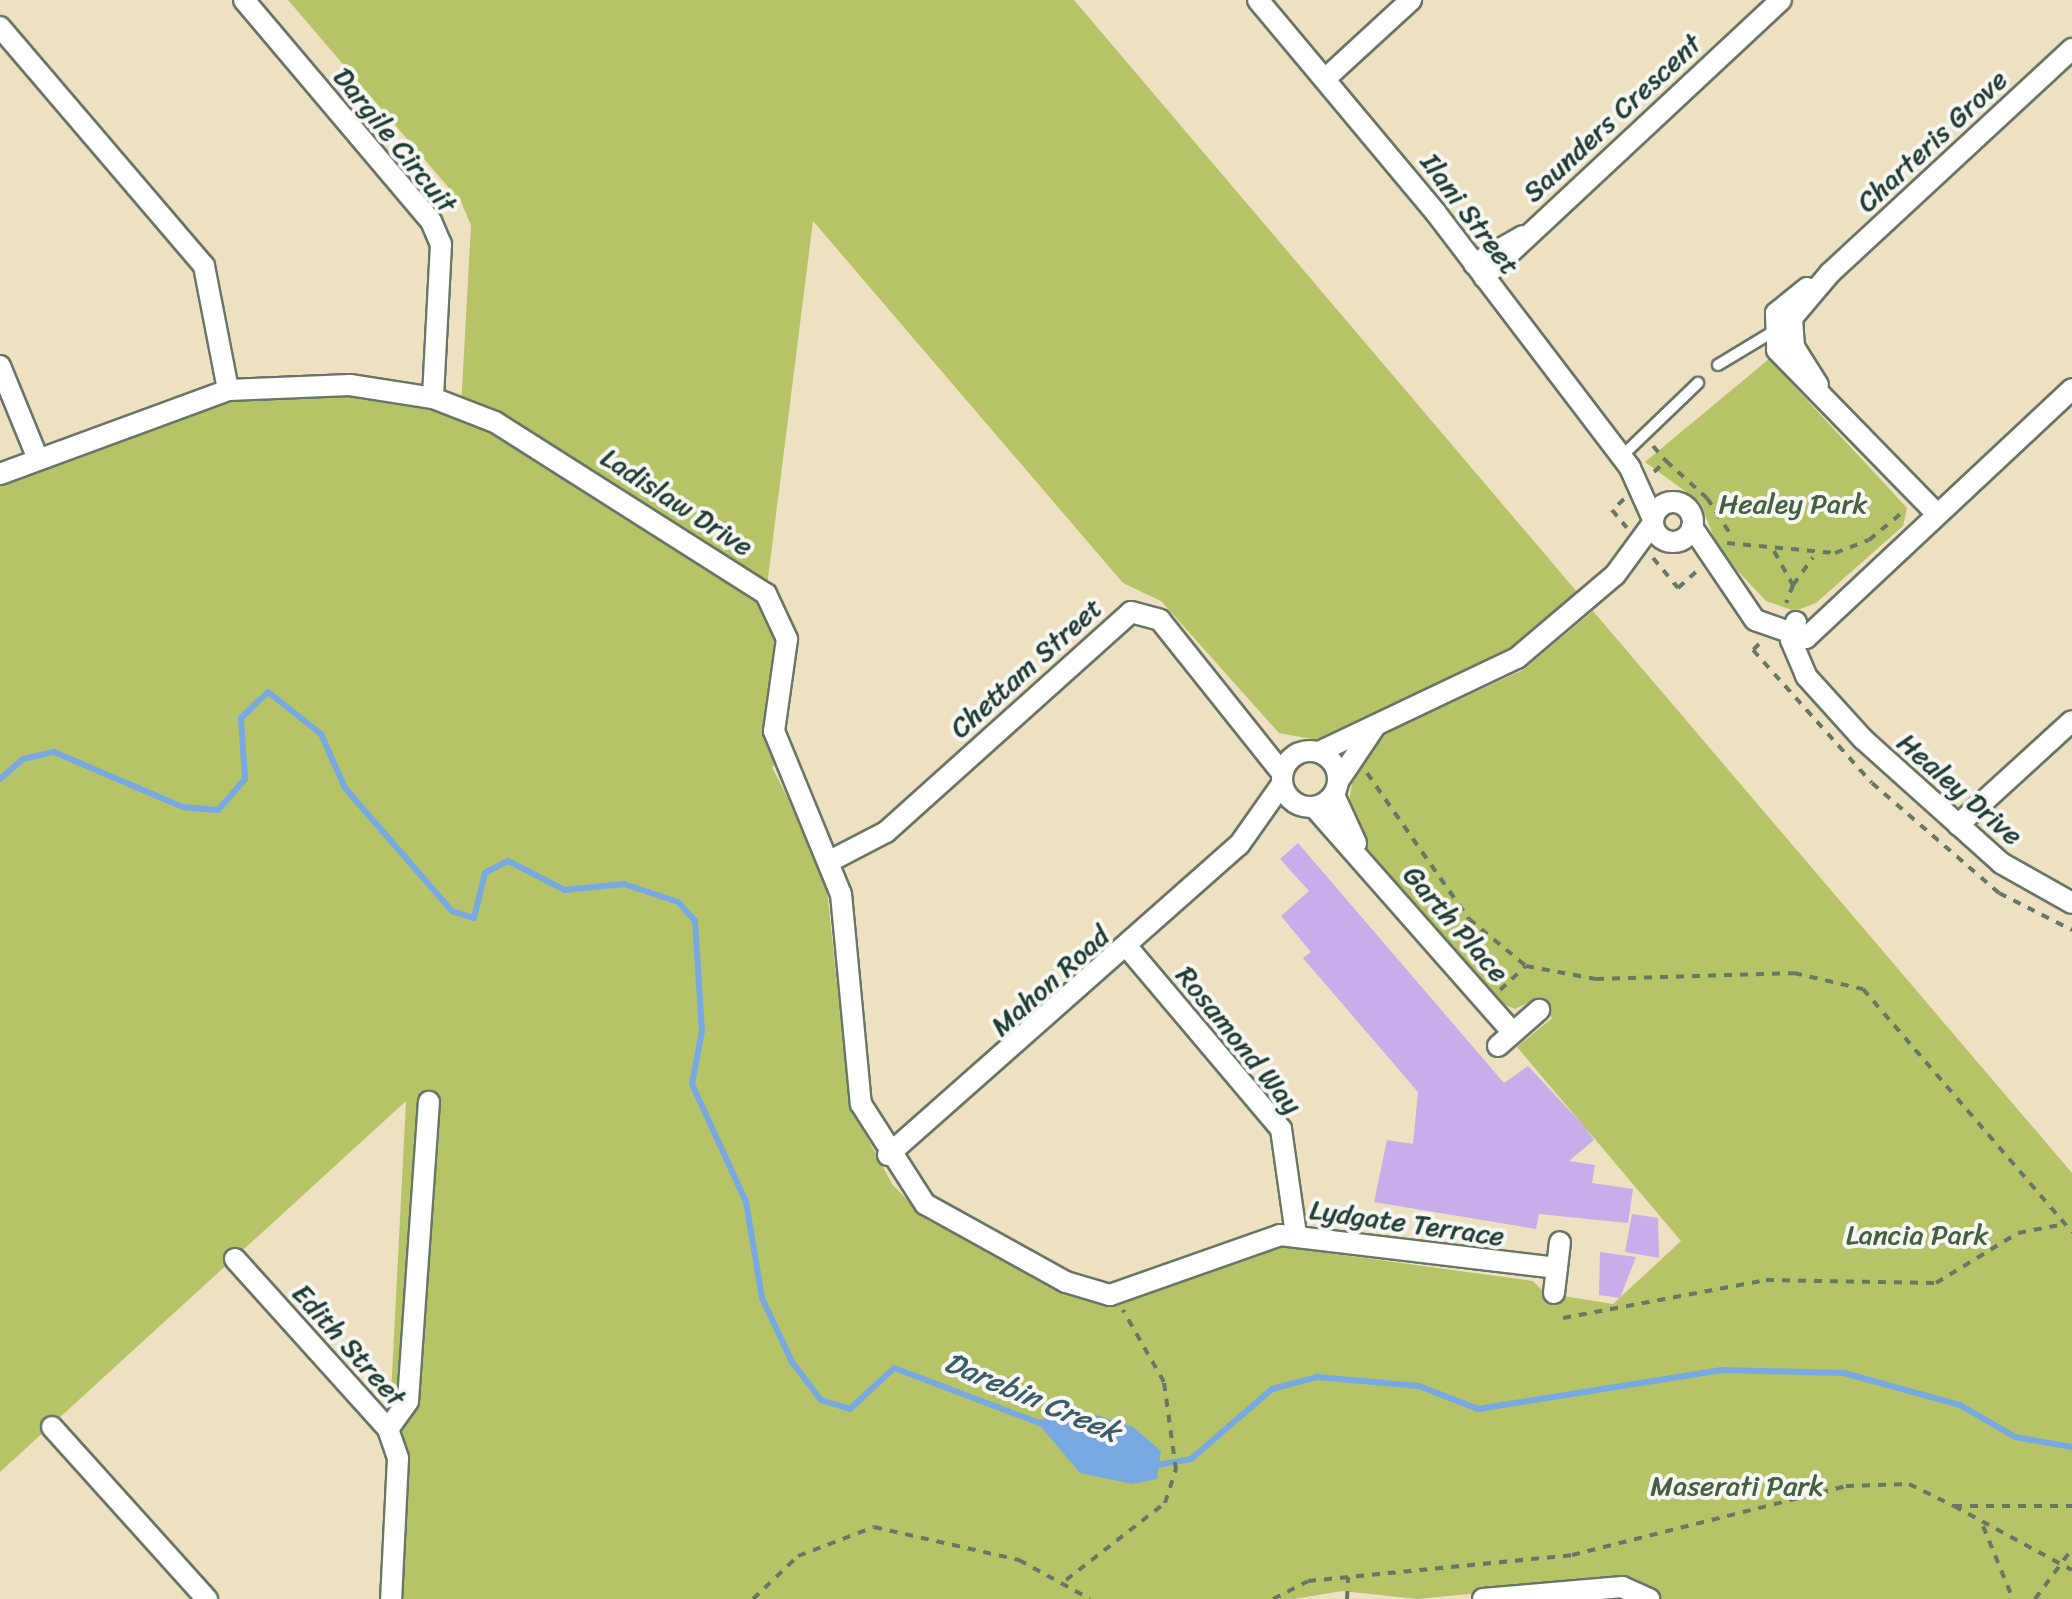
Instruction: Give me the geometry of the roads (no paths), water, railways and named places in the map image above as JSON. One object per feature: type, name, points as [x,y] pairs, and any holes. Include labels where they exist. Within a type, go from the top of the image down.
[{"type":"street","name":"Dargile Circuit","points":[[244,0],[431,221],[441,244],[433,398]]},
{"type":"street","name":"Ilani Street","points":[[1258,0],[1479,271],[1634,473],[1653,521],[1674,542]]},
{"type":"street","points":[[1325,79],[1412,0]]},
{"type":"street","name":"Saunders Crescent","points":[[1479,271],[1525,236],[1782,0]]},
{"type":"street","points":[[0,28],[204,266],[228,390]]},
{"type":"street","name":"Charteris Grove","points":[[1937,514],[1818,385],[1776,350],[1771,333],[1782,306],[1830,273],[2072,50]]},
{"type":"street","name":"Charteris Grove","points":[[1818,385],[1790,327],[1830,273]]},
{"type":"street","points":[[0,366],[38,459]]},
{"type":"street","name":"Ladislaw Drive","points":[[0,474],[228,390],[350,386],[433,398],[495,422],[766,594],[787,639],[774,731],[832,860],[858,1088],[888,1154]]},
{"type":"street","points":[[1311,752],[1517,658],[1644,548],[1674,542],[1692,526],[1708,561],[1737,594],[1792,630],[1857,587],[2072,389]]},
{"type":"street","name":"Ilani Street","points":[[1634,473],[1675,503],[1692,526]]},
{"type":"street","points":[[1644,548],[1653,521],[1675,503]]},
{"type":"street","points":[[1674,542],[1708,561]]},
{"type":"street","name":"Chettam Street","points":[[832,860],[876,839],[1131,612],[1160,620],[1244,717],[1282,778],[1308,807]]},
{"type":"street","name":"Healey Drive","points":[[1792,630],[1826,697],[1958,825],[2018,876],[2072,903]]},
{"type":"street","name":"Chettam Street","points":[[1244,717],[1311,752]]},
{"type":"street","points":[[1958,825],[2072,721]]},
{"type":"street","points":[[1337,787],[1375,726]]},
{"type":"street","name":"Mahon Road","points":[[888,1154],[1128,948],[1243,841],[1282,778],[1311,752]]},
{"type":"street","name":"Garth Place","points":[[1311,752],[1337,787],[1361,856]]},
{"type":"street","name":"Mahon Road","points":[[1243,841],[1337,787]]},
{"type":"street","name":"Garth Place","points":[[1308,807],[1361,856],[1487,1003],[1504,1037],[1539,1010]]},
{"type":"street","name":"Rosamond Way","points":[[1128,948],[1281,1129],[1296,1234]]},
{"type":"street","points":[[388,1429],[408,1401],[429,1102]]},
{"type":"street","name":"Lydgate Terrace","points":[[888,1154],[936,1212],[1066,1282],[1122,1295],[1262,1238],[1296,1234],[1557,1268]]},
{"type":"street","points":[[1554,1293],[1560,1242]]},
{"type":"street","name":"Edith Street","points":[[235,1260],[388,1429],[398,1458],[391,1599]]},
{"type":"street","points":[[52,1428],[207,1599]]},
{"type":"street","points":[[1483,1599],[1622,1588],[1649,1599]]},
{"type":"lane","points":[[1718,365],[1771,333]]},
{"type":"lane","points":[[1634,473],[1698,383]]},
{"type":"water","points":[[1081,1410],[1133,1427],[1161,1451],[1157,1479],[1132,1484],[1080,1473],[1036,1421]]},
{"type":"waterway","name":"Darebin Creek","points":[[0,779],[23,759],[54,752],[183,807],[218,810],[245,779],[241,718],[268,692],[321,734],[345,788],[452,911],[474,918],[485,873],[508,861],[565,890],[624,884],[678,902],[695,921],[702,1031],[692,1084],[746,1202],[762,1298],[792,1362],[821,1400],[850,1409],[894,1368],[1042,1424]]},
{"type":"waterway","name":"Darebin Creek","points":[[1157,1465],[1191,1459],[1272,1389],[1317,1377],[1419,1386],[1478,1409],[1722,1370],[1844,1373],[1960,1405],[2015,1437],[2072,1447]]},
{"type":"park label","name":"Healey Park","points":[[1793,504]]},
{"type":"park label","name":"Lancia Park","points":[[1917,1235]]},
{"type":"park label","name":"Maserati Park","points":[[1737,1486]]}]
